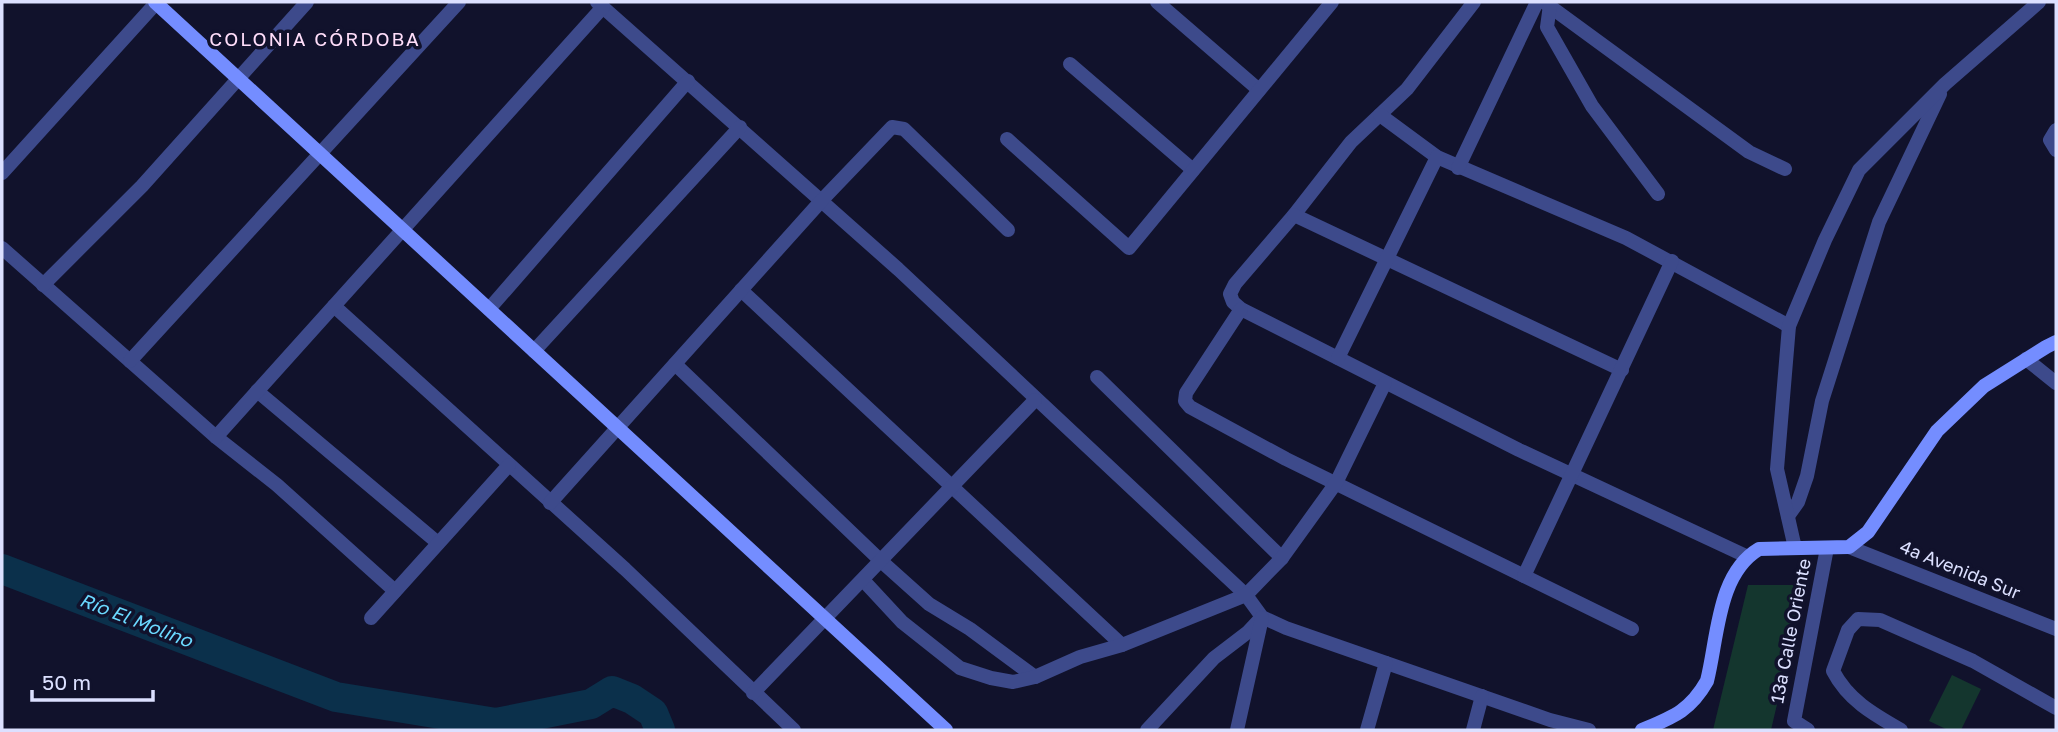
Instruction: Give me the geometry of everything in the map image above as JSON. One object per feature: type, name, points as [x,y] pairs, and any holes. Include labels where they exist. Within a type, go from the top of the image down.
[{"type":"street","points":[[2,173],[156,2],[946,730]]},
{"type":"street","points":[[43,285],[142,186],[307,2]]},
{"type":"street","points":[[130,361],[459,2]]},
{"type":"street","points":[[1157,2],[1259,90]]},
{"type":"street","points":[[1007,139],[1129,247],[1330,2]]},
{"type":"street","points":[[1474,2],[1407,89],[1351,142],[1235,284],[1230,294],[1233,302],[1241,309],[1385,383],[1571,475],[1746,556]]},
{"type":"street","points":[[1795,548],[1777,469],[1789,326],[1825,240],[1859,170],[1945,84],[2039,2]]},
{"type":"street","points":[[1458,167],[1544,3]]},
{"type":"street","points":[[1544,3],[1749,152],[1785,169]]},
{"type":"street","points":[[1544,3],[1547,27],[1592,106],[1658,194]]},
{"type":"street","points":[[216,437],[403,230],[600,4],[822,200],[1246,596],[1262,617],[1286,628],[1482,696],[1589,730]]},
{"type":"street","points":[[1070,64],[1193,170]]},
{"type":"street","points":[[489,309],[688,81]]},
{"type":"street","points":[[1788,516],[1798,502],[1807,476],[1822,401],[1879,222],[1945,84]]},
{"type":"street","points":[[1380,115],[1437,157],[1626,238],[1789,326]]},
{"type":"street","points":[[534,351],[740,127]]},
{"type":"street","points":[[550,503],[822,200],[892,127],[904,129],[1008,230]]},
{"type":"street","points":[[2056,130],[2050,140],[2056,150]]},
{"type":"street","points":[[1338,358],[1437,157]]},
{"type":"street","points":[[1294,215],[1622,370]]},
{"type":"street","points":[[2,248],[396,591]]},
{"type":"street","points":[[1524,576],[1672,261]]},
{"type":"street","points":[[741,290],[1122,645]]},
{"type":"street","points":[[334,306],[625,569],[794,730]]},
{"type":"street","points":[[1241,309],[1186,393],[1185,401],[1190,407],[1336,483],[1632,629]]},
{"type":"street","points":[[1641,730],[1681,712],[1700,694],[1707,681],[1726,594],[1746,556],[1759,549],[1849,547],[1868,532],[1937,431],[1984,386],[2056,342]]},
{"type":"street","points":[[2025,359],[2056,383]]},
{"type":"street","points":[[675,364],[929,604],[970,629],[1035,677]]},
{"type":"street","points":[[1097,377],[1282,558]]},
{"type":"street","points":[[863,580],[902,622],[960,668],[1013,682],[1035,677],[1080,657],[1122,645],[1246,596],[1282,558],[1336,483],[1385,383]]},
{"type":"street","points":[[257,391],[438,543]]},
{"type":"street","points":[[753,693],[1035,400]]},
{"type":"street","points":[[371,618],[509,465]]},
{"type":"street","name":"4a Avenida Sur","points":[[1849,547],[2056,629]]},
{"type":"street","name":"13a Calle Oriente","points":[[1808,730],[1794,721],[1827,548]]},
{"type":"street","points":[[1147,730],[1214,658],[1248,632],[1262,617]]},
{"type":"street","points":[[1237,730],[1262,617]]},
{"type":"street","points":[[1901,730],[1859,703],[1842,688],[1833,671],[1849,630],[1858,619],[1880,620],[1961,656],[2056,708]]},
{"type":"street","points":[[1367,730],[1387,663]]},
{"type":"street","points":[[1473,730],[1482,696]]},
{"type":"green space","points":[[1748,585],[1805,585],[1771,730],[1713,730]]},
{"type":"green space","points":[[1952,675],[1981,689],[1961,730],[1948,730],[1929,721]]},
{"type":"waterway","name":"Río El Molino","points":[[2,569],[336,697],[496,723],[591,704],[612,691],[632,699],[653,713],[660,730]]},
{"type":"district","name":"COLONIA CÓRDOBA","points":[[315,39]]}]
